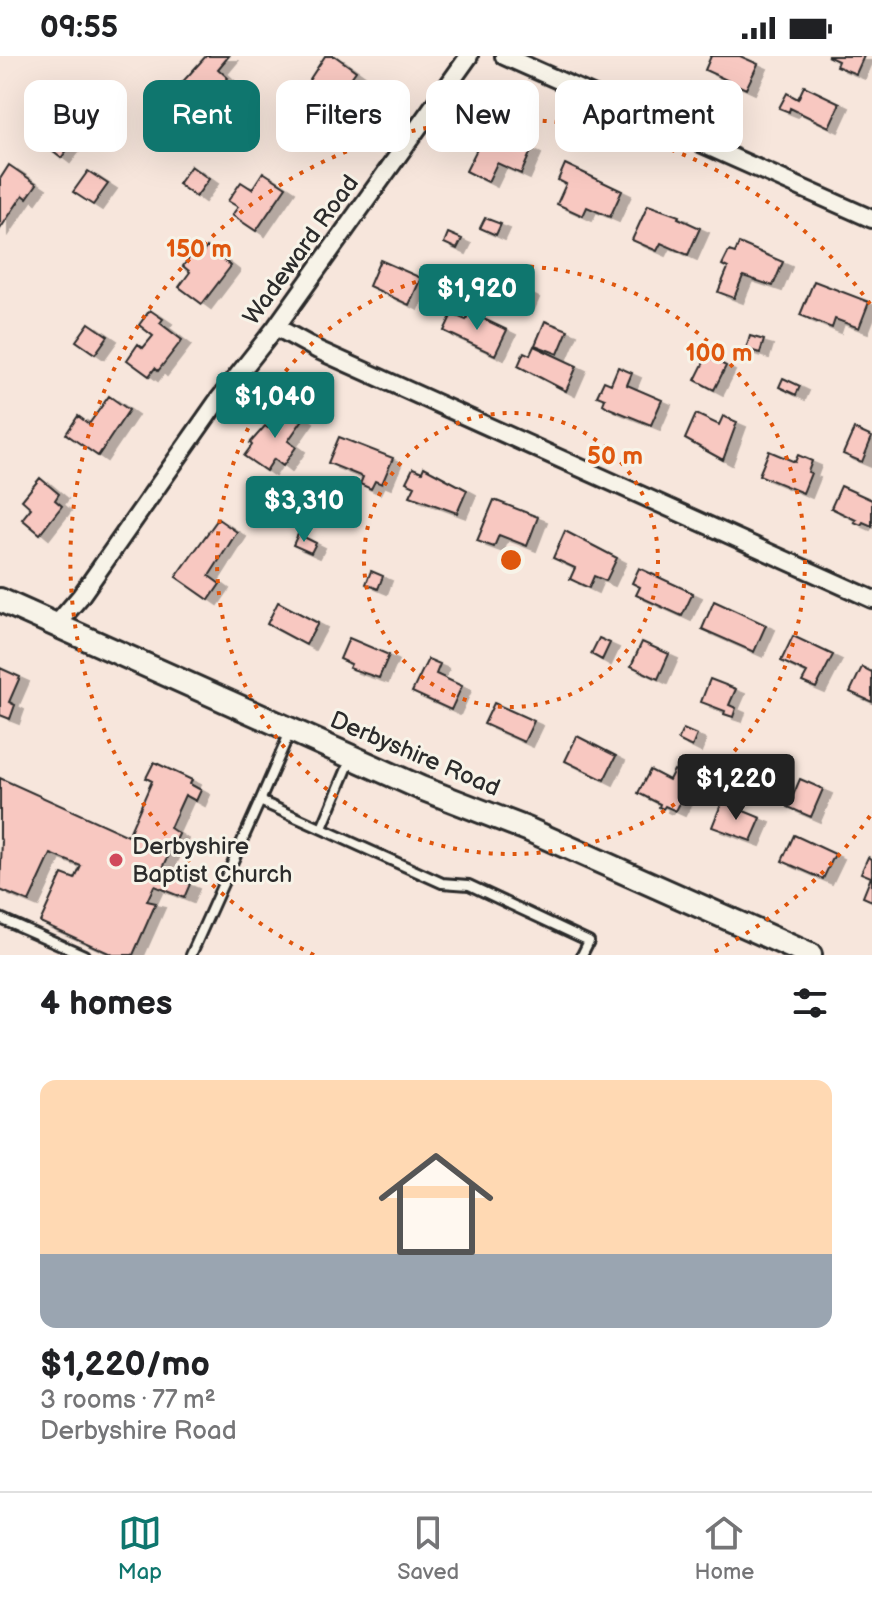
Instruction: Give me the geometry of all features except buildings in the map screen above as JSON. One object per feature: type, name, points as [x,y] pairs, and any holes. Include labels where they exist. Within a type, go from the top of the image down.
[{"type":"street","name":"Wadeward Road","points":[[56,625],[80,597],[216,403],[276,327],[469,56]]},
{"type":"street","points":[[504,56],[872,219]]},
{"type":"street","points":[[276,327],[318,350],[872,599]]},
{"type":"street","name":"Derbyshire Road","points":[[0,600],[421,788],[527,829],[810,955]]},
{"type":"lane","points":[[191,955],[291,729]]},
{"type":"lane","points":[[322,828],[352,757]]},
{"type":"lane","points":[[260,801],[442,883],[469,885],[589,941],[582,955]]},
{"type":"lane","points":[[0,918],[84,955]]},
{"type":"place","name":"Derbyshire Baptist Church","points":[[116,860]]}]
